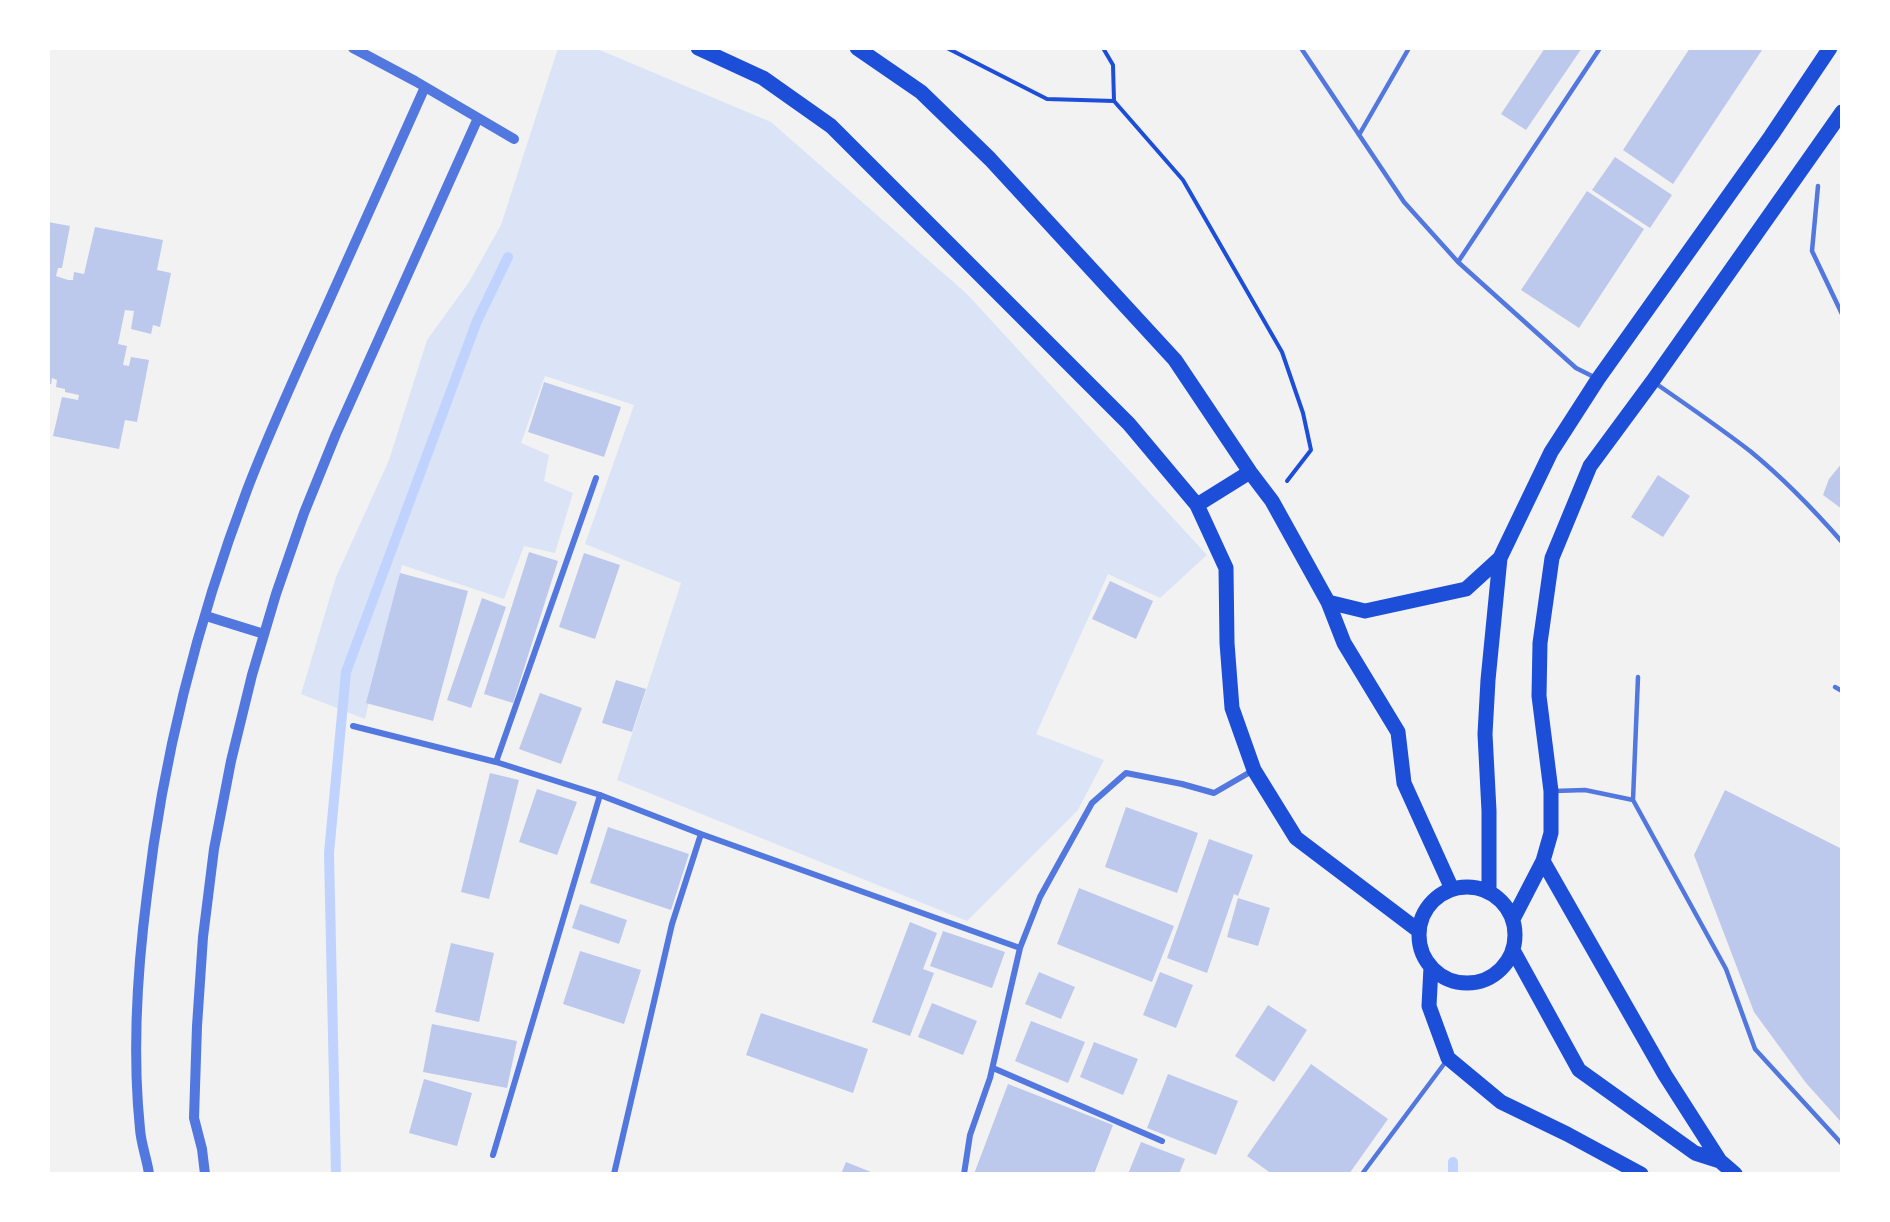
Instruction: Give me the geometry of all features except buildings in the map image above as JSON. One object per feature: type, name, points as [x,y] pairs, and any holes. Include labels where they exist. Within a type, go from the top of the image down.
[{"type":"main road","points":[[699,48],[763,78],[831,126],[1129,424],[1197,505],[1226,568],[1227,643],[1232,708],[1254,770],[1296,838],[1419,931]]},
{"type":"main road","points":[[857,48],[921,92],[990,159],[1176,360],[1250,472],[1272,501],[1328,602],[1344,643],[1398,732],[1404,783],[1452,889]]},
{"type":"main road","points":[[1489,891],[1489,811],[1485,734],[1500,558],[1551,452],[1598,379],[1771,136],[1830,48]]},
{"type":"main road","points":[[1513,919],[1543,861],[1551,833],[1551,791],[1539,696],[1540,644],[1552,558],[1590,466],[1652,382],[1842,111]]},
{"type":"main road","points":[[1197,505],[1250,472]]},
{"type":"main road","points":[[1328,602],[1365,611],[1466,589],[1500,558]]},
{"type":"main road","points":[[1543,861],[1665,1075],[1720,1161],[1735,1174]]},
{"type":"main road","points":[[1470,886],[1489,891],[1503,903],[1513,919],[1515,934],[1513,950],[1505,965],[1492,976],[1476,982],[1460,983],[1444,977],[1431,967],[1421,950],[1419,931],[1436,898],[1452,889],[1470,886]]},
{"type":"main road","points":[[1513,950],[1579,1070],[1695,1153],[1720,1161]]},
{"type":"main road","points":[[1431,967],[1429,1005],[1449,1058],[1501,1102],[1641,1174]]},
{"type":"street","points":[[353,48],[514,139]]},
{"type":"street","points":[[148,1174],[140,1131],[136,1023],[142,932],[153,840],[171,748],[193,659],[247,491],[280,410],[425,87]]},
{"type":"street","points":[[205,1174],[195,1118],[197,1026],[205,926],[214,849],[252,675],[304,513],[336,434],[478,118]]},
{"type":"street","points":[[496,762],[596,478]]},
{"type":"street","points":[[206,616],[264,634]]},
{"type":"street","points":[[353,726],[496,762],[600,795],[701,834],[1020,948]]},
{"type":"street","points":[[964,1174],[970,1135],[993,1068],[1020,948],[1040,897],[1092,803],[1126,774],[1182,784],[1214,793],[1254,770]]},
{"type":"street","points":[[493,1155],[600,795]]},
{"type":"street","points":[[614,1174],[672,924],[701,834]]},
{"type":"street","points":[[993,1068],[1162,1141]]},
{"type":"lane","points":[[1301,48],[1404,202],[1458,262],[1576,368],[1598,379]]},
{"type":"lane","points":[[1359,135],[1409,48]]},
{"type":"lane","points":[[1458,262],[1600,48]]},
{"type":"lane","points":[[1818,186],[1812,251],[1842,314]]},
{"type":"lane","points":[[1652,382],[1751,452],[1816,512],[1842,542]]},
{"type":"lane","points":[[1638,677],[1633,800],[1726,969],[1755,1049],[1842,1144]]},
{"type":"lane","points":[[1835,687],[1842,691]]},
{"type":"lane","points":[[1551,791],[1585,790],[1633,800]]},
{"type":"lane","points":[[1362,1174],[1449,1058]]},
{"type":"path","points":[[947,48],[1047,99],[1114,101]]},
{"type":"path","points":[[1103,48],[1113,65],[1114,101],[1183,180],[1282,352],[1304,413],[1311,450],[1272,501]]},
{"type":"shaded area","points":[[558,48],[595,48],[771,122],[967,294],[1207,555],[1160,598],[1108,574],[1036,734],[1104,760],[1078,810],[967,921],[617,780],[681,583],[585,544],[634,405],[545,376],[521,443],[549,455],[544,481],[573,493],[555,553],[524,546],[504,599],[402,565],[365,719],[301,694],[336,577],[389,460],[427,340],[469,282],[501,225]]},
{"type":"waterway","points":[[336,1174],[329,853],[346,672],[477,321],[508,257]]},
{"type":"waterway","points":[[1453,1162],[1453,1174]]}]
